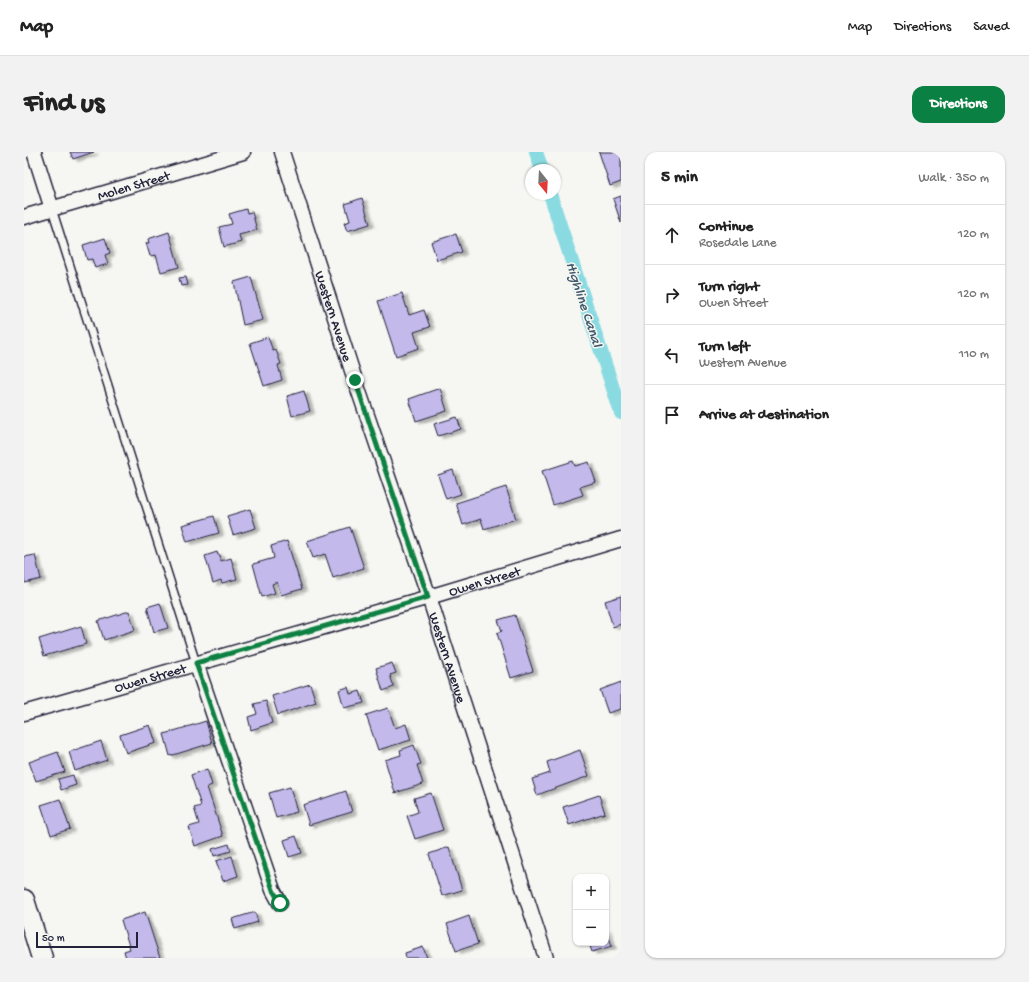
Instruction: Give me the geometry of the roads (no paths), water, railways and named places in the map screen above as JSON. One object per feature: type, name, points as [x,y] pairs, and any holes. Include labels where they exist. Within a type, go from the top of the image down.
[{"type":"street","points":[[34,152],[52,209]]},
{"type":"street","name":"Molen Street","points":[[24,217],[243,152]]},
{"type":"street","name":"Western Avenue","points":[[282,152],[355,380],[428,597],[546,958]]},
{"type":"street","name":"Owen Street","points":[[24,713],[428,597],[621,539]]},
{"type":"street","points":[[196,663],[273,890],[280,903]]},
{"type":"street","points":[[24,900],[42,958]]},
{"type":"lane","points":[[52,209],[196,663]]},
{"type":"waterway","name":"Highline Canal","points":[[536,152],[540,164]]},
{"type":"waterway","name":"Highline Canal","points":[[552,200],[621,413]]}]
